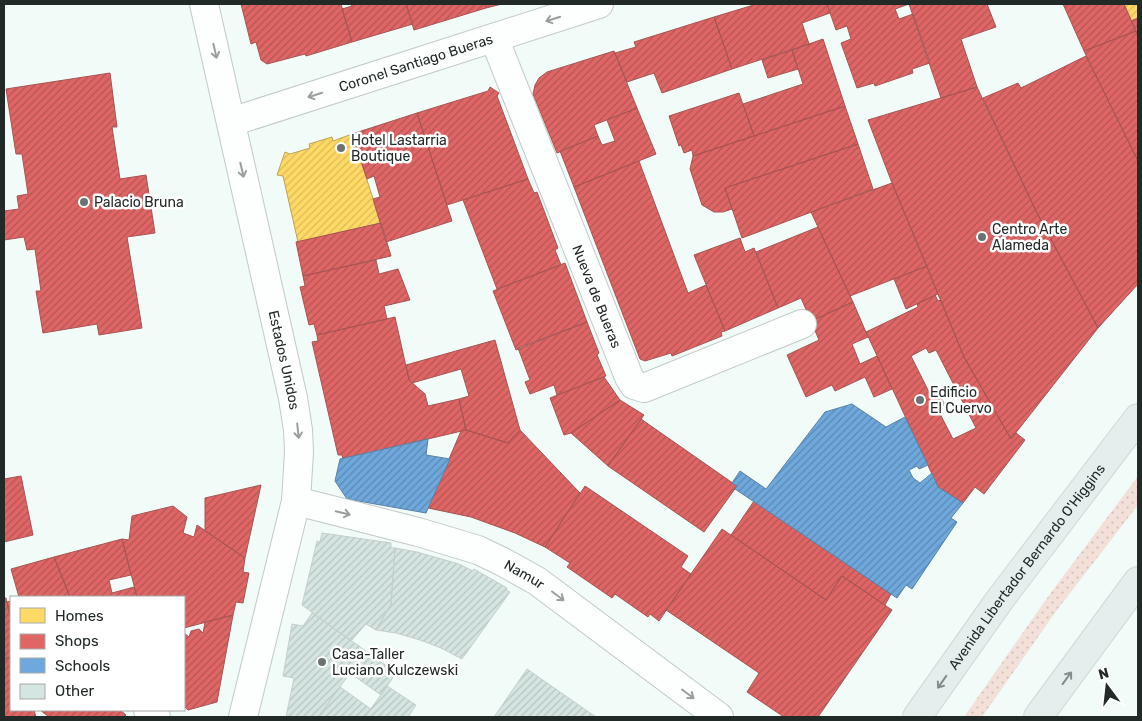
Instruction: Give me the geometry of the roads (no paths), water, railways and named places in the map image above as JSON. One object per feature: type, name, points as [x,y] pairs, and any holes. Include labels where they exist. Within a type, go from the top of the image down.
[{"type":"main road","name":"Avenida Libertador Bernardo O'Higgins","points":[[917,717],[1001,598],[1138,418]]},
{"type":"main road","points":[[1038,717],[1138,581]]},
{"type":"street","name":"Estados Unidos","points":[[204,4],[293,398],[298,430],[299,452],[296,501],[243,717]]},
{"type":"street","name":"Coronel Santiago Bueras","points":[[232,122],[599,4]]},
{"type":"street","name":"Nueva de Bueras","points":[[494,38],[629,377],[634,385],[644,388],[802,324]]},
{"type":"street","name":"Namur","points":[[296,501],[418,532],[478,550],[503,562],[538,581],[719,717]]},
{"type":"place","name":"Hotel Lastarria Boutique","points":[[341,148]]},
{"type":"place","name":"Palacio Bruna","points":[[84,202]]},
{"type":"place","name":"Centro Arte Alameda","points":[[982,237]]},
{"type":"place","name":"Edificio El Cuervo","points":[[920,400]]},
{"type":"place","name":"Casa-Taller Luciano Kulczewski","points":[[322,662]]}]
